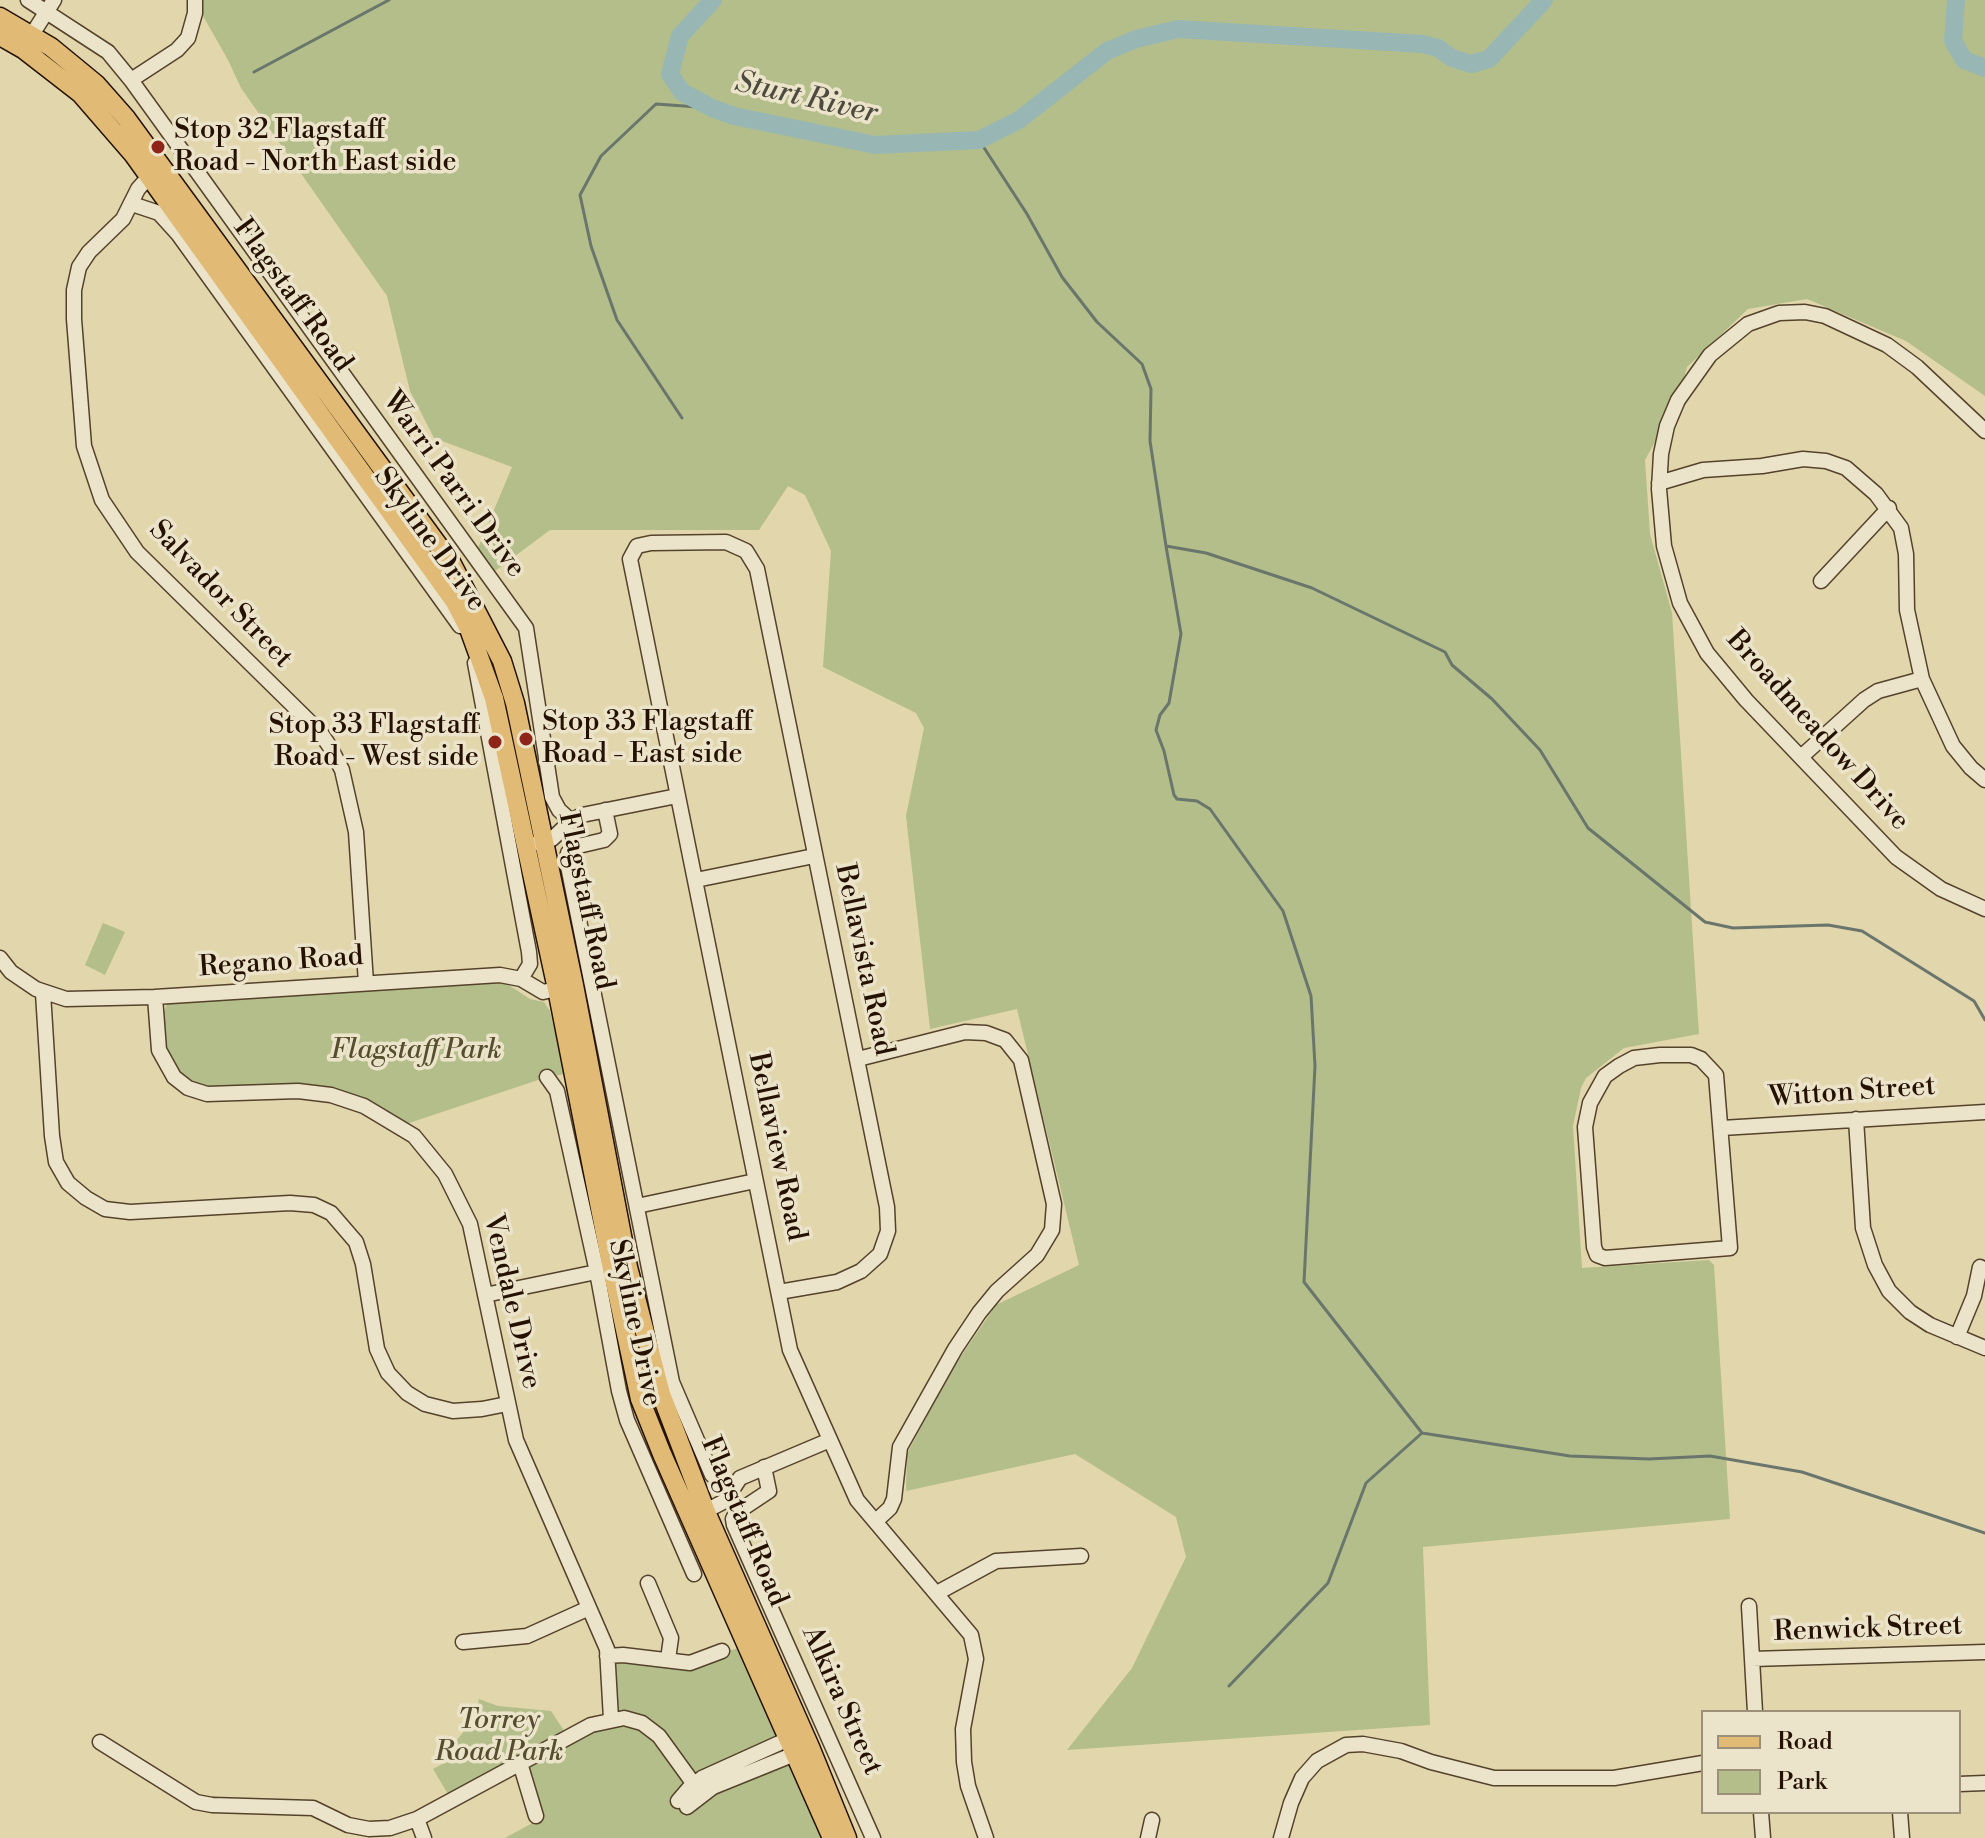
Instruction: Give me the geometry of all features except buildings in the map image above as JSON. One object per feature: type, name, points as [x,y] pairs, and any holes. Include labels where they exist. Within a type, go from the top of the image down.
[{"type":"main road","name":"Flagstaff Road","points":[[0,17],[155,170],[452,564],[502,661],[515,703],[535,844],[565,987],[612,1270],[640,1399],[662,1454],[699,1515],[800,1743],[847,1838]]},
{"type":"main road","name":"Flagstaff Road","points":[[0,36],[28,42]]},
{"type":"main road","name":"Flagstaff Road","points":[[800,1743],[832,1838]]},
{"type":"street","name":"Warri Parri Drive","points":[[28,0],[50,6],[108,52],[131,80],[526,628],[552,797],[559,810],[571,821]]},
{"type":"street","points":[[131,80],[177,50],[188,38],[195,0]]},
{"type":"street","points":[[28,42],[50,6]]},
{"type":"street","name":"Salvador Street","points":[[155,170],[138,189],[132,204],[111,232],[79,267],[74,290],[74,319],[84,446],[102,500],[137,552],[320,732],[330,747],[342,770],[356,832],[366,983]]},
{"type":"street","name":"Skyline Drive","points":[[132,204],[159,213],[178,234],[456,619],[472,648],[529,952],[530,964],[521,979]]},
{"type":"street","name":"Broadmeadow Drive","points":[[1985,431],[1917,367],[1887,345],[1825,316],[1805,312],[1779,313],[1748,324],[1710,355],[1678,400],[1667,426],[1659,483],[1664,546],[1680,603],[1707,653],[1746,700],[1896,857],[1941,889],[1985,909]]},
{"type":"street","points":[[1659,483],[1703,470],[1762,466],[1803,459],[1826,461],[1846,468],[1889,508],[1901,528],[1906,554],[1907,610],[1922,679],[1953,746],[1985,780]]},
{"type":"street","points":[[1821,581],[1889,508]]},
{"type":"street","name":"Bellaview Road","points":[[757,569],[746,551],[726,542],[651,543],[637,546],[630,559],[790,1350],[857,1500],[937,1593],[971,1635],[976,1647],[963,1729],[964,1762],[968,1786],[986,1838]]},
{"type":"street","name":"Bellavista Road","points":[[757,569],[858,1059],[887,1207],[888,1231],[880,1254],[861,1271],[837,1282],[779,1292]]},
{"type":"street","points":[[1801,757],[1864,700],[1878,691],[1922,679]]},
{"type":"street","points":[[535,844],[552,839],[582,815],[677,796]]},
{"type":"street","name":"Flagstaff Road","points":[[605,810],[610,834],[604,840],[574,847],[568,853],[567,861],[672,1382],[712,1475],[732,1487]]},
{"type":"street","points":[[696,880],[814,856]]},
{"type":"street","name":"Regano Road","points":[[0,958],[11,972],[43,993],[66,999],[155,997],[500,975],[521,979],[543,992],[565,987]]},
{"type":"street","points":[[43,993],[52,1136],[56,1162],[68,1183],[105,1209],[130,1212],[290,1203],[314,1205],[331,1213],[356,1242],[363,1264],[377,1349],[388,1373],[407,1393],[425,1404],[453,1411],[507,1404]]},
{"type":"street","name":"Vendale Drive","points":[[155,997],[159,1050],[174,1077],[188,1088],[207,1094],[298,1091],[331,1095],[364,1106],[414,1136],[445,1174],[470,1224],[516,1440],[607,1649],[611,1719]]},
{"type":"street","points":[[858,1059],[965,1032],[986,1033],[1005,1040],[1021,1060],[1054,1204],[1052,1230],[1037,1255],[997,1291],[955,1349],[900,1447],[894,1499],[890,1508],[876,1521]]},
{"type":"street","points":[[1691,1055],[1701,1059],[1716,1075],[1722,1128],[1730,1248],[1605,1258],[1597,1255],[1585,1127],[1595,1090],[1605,1076],[1634,1058],[1691,1055]]},
{"type":"street","name":"Skyline Drive","points":[[547,1077],[557,1091],[612,1270],[619,1391],[627,1420],[688,1571]]},
{"type":"street","name":"Witton Street","points":[[1722,1128],[1985,1112]]},
{"type":"street","points":[[1856,1119],[1863,1228],[1875,1265],[1889,1291],[1910,1312],[1930,1325],[1985,1348]]},
{"type":"street","points":[[637,1206],[755,1181]]},
{"type":"street","points":[[1957,1337],[1974,1296],[1980,1267]]},
{"type":"street","points":[[485,1295],[612,1270]]},
{"type":"street","points":[[699,1515],[725,1501],[740,1478],[830,1440]]},
{"type":"street","name":"Alkira Street","points":[[764,1467],[769,1491],[736,1513],[734,1525],[873,1838]]},
{"type":"street","points":[[937,1593],[996,1561],[1081,1556]]},
{"type":"street","points":[[666,1585],[649,1587],[671,1638],[668,1659]]},
{"type":"street","points":[[1749,1606],[1755,1710]]},
{"type":"street","points":[[463,1642],[527,1636],[589,1608]]},
{"type":"street","points":[[607,1656],[690,1663],[722,1651]]},
{"type":"street","name":"Renwick Street","points":[[1752,1659],[1985,1652]]},
{"type":"street","points":[[100,1742],[196,1802],[313,1808],[348,1825],[369,1829],[390,1828],[417,1819],[591,1725],[611,1719],[624,1718],[642,1723],[659,1736],[697,1789]]},
{"type":"street","points":[[682,1804],[697,1789],[800,1743]]},
{"type":"street","points":[[1281,1838],[1302,1778],[1317,1761],[1346,1745],[1363,1744],[1401,1751],[1494,1778],[1614,1778],[1701,1763]]},
{"type":"street","points":[[520,1763],[536,1816]]},
{"type":"street","points":[[1961,1784],[1985,1783]]},
{"type":"street","points":[[1761,1814],[1763,1838]]},
{"type":"street","points":[[1900,1814],[1902,1838]]},
{"type":"street","points":[[417,1819],[424,1838]]},
{"type":"street","points":[[1148,1838],[1152,1820]]},
{"type":"green space","points":[[201,0],[1985,0],[1985,396],[1906,341],[1807,299],[1748,309],[1687,367],[1678,400],[1645,460],[1650,534],[1672,613],[1699,1034],[1624,1048],[1586,1078],[1581,1088],[1573,1126],[1582,1268],[1709,1260],[1714,1265],[1730,1519],[1423,1547],[1430,1725],[1067,1750],[1132,1668],[1186,1557],[1176,1517],[1075,1454],[906,1491],[907,1454],[949,1374],[996,1305],[1079,1265],[1017,1009],[930,1029],[906,816],[924,728],[916,713],[823,667],[831,551],[805,495],[788,486],[759,530],[550,530],[495,571],[478,548],[512,467],[434,438],[410,391],[387,296],[241,88],[203,16]]},
{"type":"green space","points":[[103,923],[125,932],[105,975],[85,965]]},
{"type":"green space","name":"Flagstaff Park","points":[[501,980],[530,999],[544,1002],[550,1011],[565,1074],[547,1077],[406,1124],[361,1099],[211,1089],[193,1084],[179,1074],[166,1049],[163,1014],[167,1004],[175,1000]]},
{"type":"green space","points":[[748,1645],[832,1838],[505,1838],[538,1820],[520,1763],[611,1719],[607,1656],[690,1663]]},
{"type":"green space","name":"Torrey Road Park","points":[[479,1699],[498,1706],[551,1711],[567,1735],[451,1799],[433,1769],[457,1756],[457,1740],[474,1719]]},
{"type":"waterway","points":[[254,72],[389,0]]},
{"type":"waterway","name":"Sturt River","points":[[713,0],[680,36],[670,74],[682,92],[734,116],[875,145],[979,140],[1019,120],[1107,51],[1136,39],[1178,29],[1422,44],[1471,64],[1489,59],[1544,0]]},
{"type":"waterway","name":"Sturt River","points":[[1956,0],[1953,41],[1964,60],[1985,68]]},
{"type":"waterway","points":[[682,418],[617,320],[591,246],[580,195],[601,156],[656,104],[712,108]]},
{"type":"waterway","points":[[979,140],[1027,214],[1062,277],[1097,322],[1142,364],[1151,389],[1150,441],[1166,546],[1206,553],[1312,588],[1445,652],[1452,665],[1492,699],[1540,750],[1588,828],[1705,922],[1733,928],[1828,925],[1862,931],[1974,1001],[1985,1020]]},
{"type":"waterway","points":[[1166,546],[1181,634],[1169,703],[1160,715],[1156,730],[1174,795],[1177,799],[1197,801],[1210,809],[1283,911],[1311,996],[1315,1066],[1304,1282],[1422,1433],[1570,1456],[1649,1459],[1710,1456],[1802,1472],[1985,1533]]},
{"type":"waterway","points":[[1229,1686],[1328,1583],[1366,1483],[1422,1433]]},
{"type":"place","name":"Stop 32 Flagstaff Road - North East side","points":[[158,147]]},
{"type":"place","name":"Stop 33 Flagstaff Road - East side","points":[[526,739]]},
{"type":"place","name":"Stop 33 Flagstaff Road - West side","points":[[495,742]]}]
